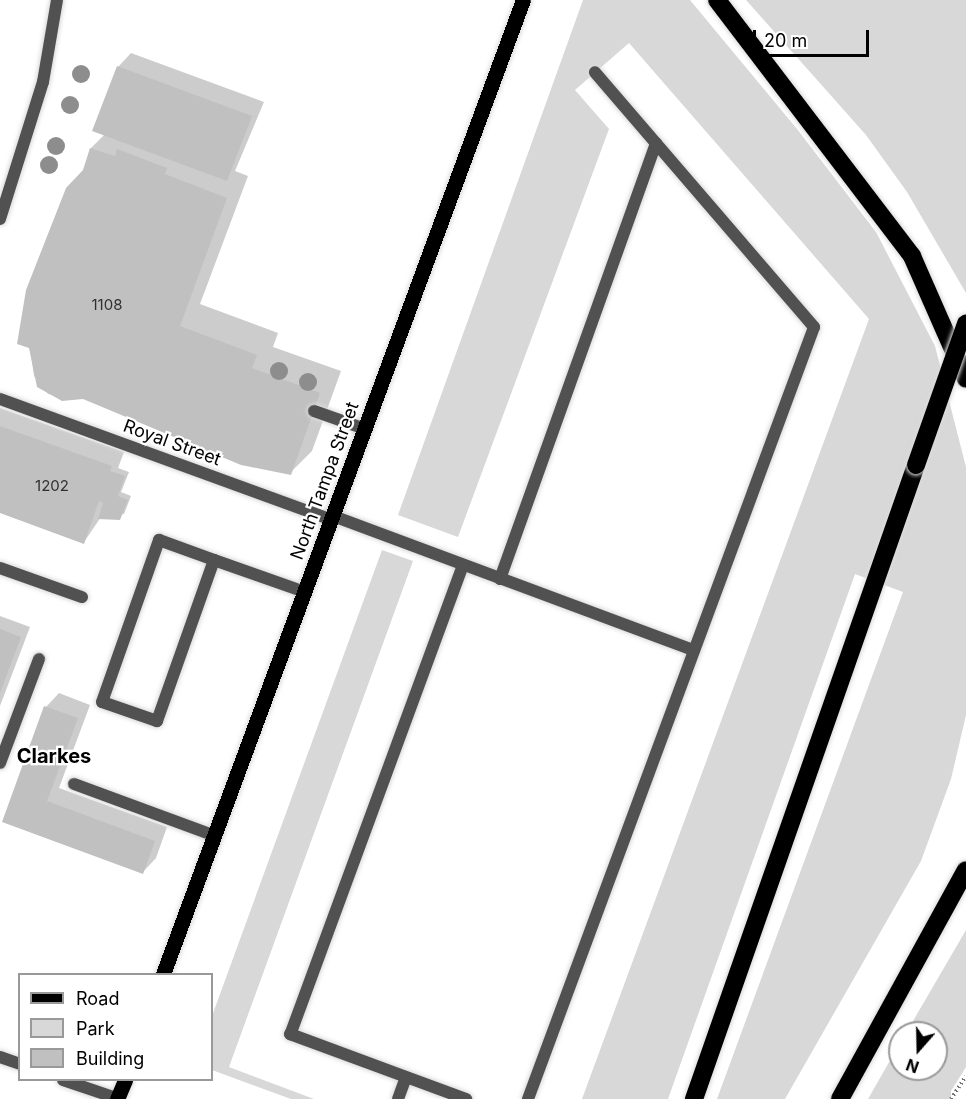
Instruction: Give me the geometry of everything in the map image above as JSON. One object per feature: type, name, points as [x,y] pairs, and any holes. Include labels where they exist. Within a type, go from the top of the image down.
[{"type":"highway","points":[[717,0],[912,256],[966,380]]},
{"type":"highway","points":[[694,1099],[966,324]]},
{"type":"highway","points":[[840,1099],[966,870]]},
{"type":"main road","name":"North Tampa Street","points":[[165,973],[523,0]]},
{"type":"main road","points":[[118,1099],[124,1081]]},
{"type":"street","points":[[0,219],[43,82],[57,0]]},
{"type":"street","points":[[528,1099],[814,327],[595,72]]},
{"type":"street","points":[[500,579],[656,143]]},
{"type":"street","name":"Royal Street","points":[[0,399],[694,650]]},
{"type":"street","points":[[314,411],[365,429]]},
{"type":"street","points":[[214,560],[158,721],[102,702],[159,540],[305,592]]},
{"type":"street","points":[[463,565],[290,1034],[466,1099]]},
{"type":"street","points":[[0,568],[82,597]]},
{"type":"street","points":[[0,763],[39,659]]},
{"type":"street","points":[[74,784],[215,836]]},
{"type":"street","points":[[0,1057],[18,1063]]},
{"type":"street","points":[[398,1099],[406,1077]]},
{"type":"street","points":[[66,1081],[118,1099]]},
{"type":"path","points":[[951,1099],[966,1076]]},
{"type":"green space","points":[[583,0],[690,0],[797,129],[876,232],[935,346],[966,467],[966,715],[951,779],[921,861],[785,1099],[717,1099],[903,592],[855,574],[668,1099],[582,1099],[869,319],[629,43],[575,90],[609,129],[458,537],[398,515]]},
{"type":"green space","points":[[746,0],[966,0],[966,293],[907,192],[866,135]]},
{"type":"green space","points":[[382,550],[413,561],[229,1067],[314,1099],[291,1099],[213,1070],[213,1013]]},
{"type":"green space","points":[[966,930],[966,1067],[951,1091],[951,1099],[868,1099],[888,1064],[888,1081],[948,1081],[948,1021],[913,1021]]},
{"type":"building","points":[[117,66],[252,116],[227,181],[92,131]]},
{"type":"building","points":[[90,148],[115,156],[117,149],[167,168],[165,174],[227,198],[180,326],[257,355],[252,368],[320,393],[291,475],[241,465],[83,399],[62,401],[37,387],[29,348],[17,344],[26,290],[66,188],[83,170]]},
{"type":"building","points":[[0,426],[112,466],[110,471],[125,476],[118,496],[128,500],[120,520],[98,519],[103,503],[99,501],[84,544],[0,513]]},
{"type":"building","points":[[0,629],[21,637],[0,693]]},
{"type":"building","points":[[44,706],[78,718],[47,801],[155,841],[143,874],[2,822]]},
{"type":"district","name":"Clarkes","points":[[54,756]]}]
